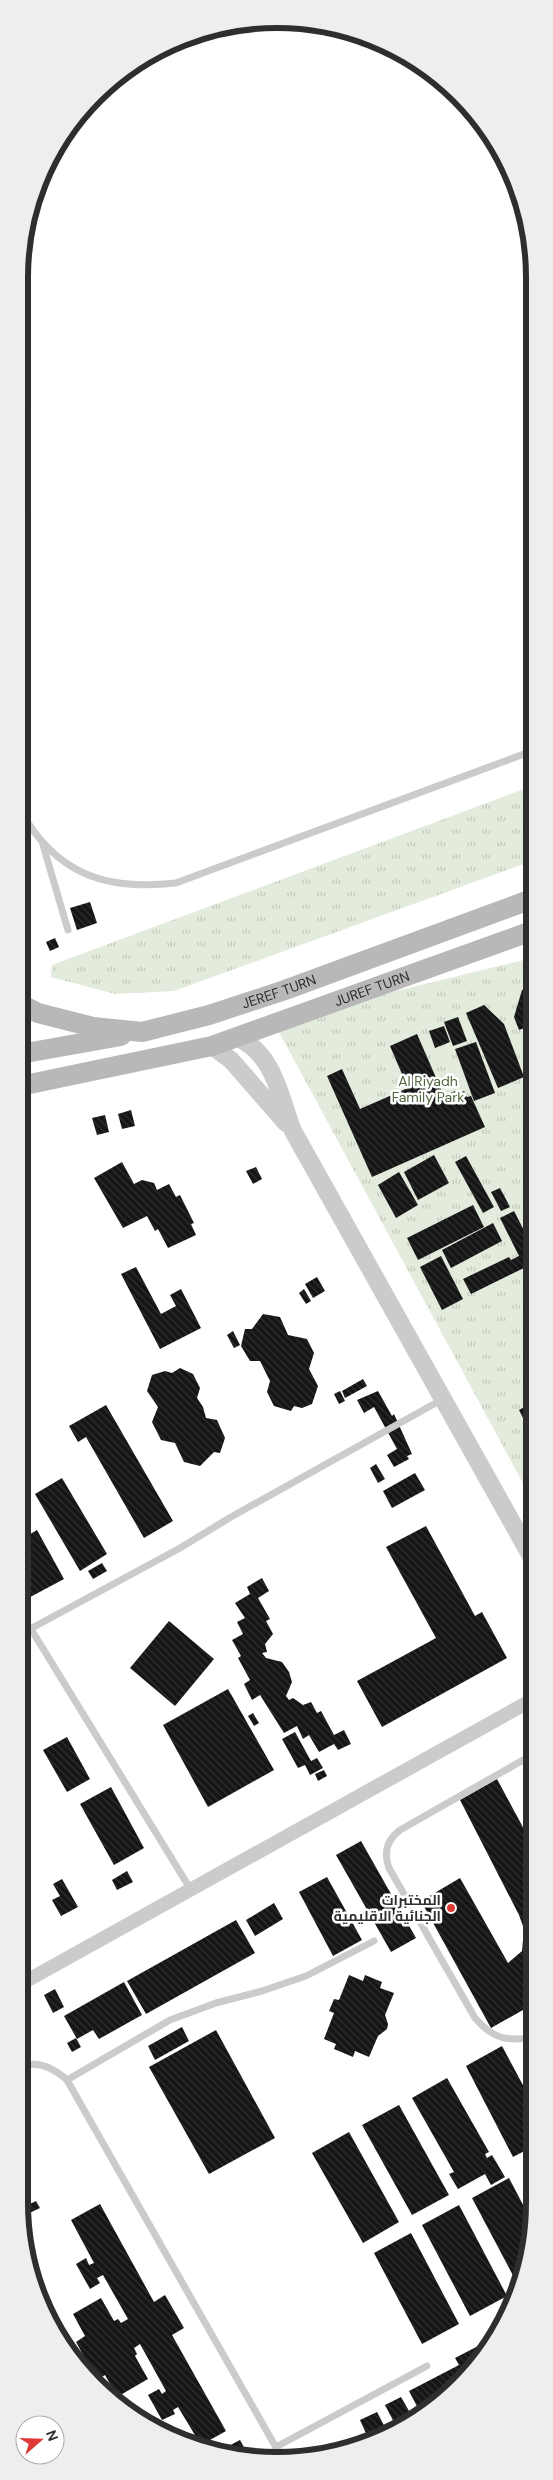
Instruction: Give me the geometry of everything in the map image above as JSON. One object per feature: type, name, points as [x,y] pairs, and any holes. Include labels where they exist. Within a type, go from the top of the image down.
[{"type":"main road","name":"JEREF TURN","points":[[28,1008],[38,1013],[93,1027],[142,1032],[209,1015],[285,990],[526,901]]},
{"type":"main road","name":"JUREF TURN","points":[[28,1084],[212,1046],[526,933]]},
{"type":"main road","points":[[28,1053],[142,1032]]},
{"type":"street","points":[[238,1038],[248,1042],[262,1054],[270,1066],[293,1131],[526,1547]]},
{"type":"street","points":[[212,1046],[231,1060],[293,1131]]},
{"type":"street","points":[[28,1980],[526,1707]]},
{"type":"lane","points":[[43,845],[81,872],[104,881],[150,886],[176,883],[526,753]]},
{"type":"lane","points":[[28,822],[43,845],[68,930]]},
{"type":"lane","points":[[28,1630],[180,1548],[231,1517],[443,1399]]},
{"type":"lane","points":[[31,1629],[191,1890]]},
{"type":"lane","points":[[526,1758],[400,1830],[388,1843],[386,1852],[389,1868],[475,2018],[489,2032],[500,2038],[526,2038]]},
{"type":"lane","points":[[67,2080],[170,2020],[216,2003],[262,1991],[306,1976],[374,1941]]},
{"type":"lane","points":[[28,2067],[43,2066],[53,2069],[67,2080],[279,2452]]},
{"type":"lane","points":[[276,2447],[427,2366]]},
{"type":"green space","points":[[526,788],[526,863],[174,991],[115,994],[51,977],[52,965]]},
{"type":"green space","name":"Al Riyadh Family Park","points":[[526,959],[526,1489],[273,1021]]},
{"type":"building","points":[[90,902],[97,923],[77,930],[70,908]]},
{"type":"building","points":[[55,938],[59,947],[50,951],[46,942]]},
{"type":"building","points":[[526,989],[526,1027],[519,1030],[514,1017],[522,990]]},
{"type":"building","points":[[484,1005],[504,1024],[524,1077],[498,1088],[466,1013]]},
{"type":"building","points":[[458,1017],[467,1041],[453,1046],[444,1022]]},
{"type":"building","points":[[444,1026],[450,1042],[435,1048],[429,1031]]},
{"type":"building","points":[[417,1034],[444,1096],[455,1091],[456,1095],[464,1091],[467,1097],[471,1096],[485,1127],[372,1177],[327,1076],[342,1069],[360,1109],[408,1088],[390,1046]]},
{"type":"building","points":[[476,1042],[495,1093],[474,1101],[455,1049]]},
{"type":"building","points":[[131,1110],[135,1126],[122,1129],[118,1114]]},
{"type":"building","points":[[105,1115],[109,1132],[97,1135],[92,1118]]},
{"type":"building","points":[[434,1155],[449,1183],[418,1200],[404,1172]]},
{"type":"building","points":[[466,1156],[494,1207],[483,1213],[455,1162]]},
{"type":"building","points":[[122,1162],[134,1184],[142,1180],[154,1183],[157,1190],[169,1184],[176,1197],[180,1195],[194,1223],[191,1224],[196,1235],[168,1248],[158,1229],[155,1231],[147,1216],[123,1228],[94,1178]]},
{"type":"building","points":[[256,1167],[262,1179],[253,1184],[246,1171]]},
{"type":"building","points":[[399,1172],[418,1205],[396,1218],[378,1185]]},
{"type":"building","points":[[500,1188],[510,1207],[501,1211],[491,1192]]},
{"type":"building","points":[[473,1205],[484,1227],[418,1260],[407,1238]]},
{"type":"building","points":[[514,1211],[526,1234],[526,1267],[471,1294],[463,1279],[509,1257],[511,1260],[519,1256],[500,1218]]},
{"type":"building","points":[[493,1223],[502,1241],[451,1268],[442,1250]]},
{"type":"building","points":[[441,1256],[463,1299],[442,1310],[420,1267]]},
{"type":"building","points":[[136,1267],[161,1314],[176,1306],[170,1295],[181,1289],[201,1328],[160,1349],[121,1274]]},
{"type":"building","points":[[317,1277],[325,1291],[313,1298],[305,1284]]},
{"type":"building","points":[[304,1289],[311,1301],[306,1304],[299,1293]]},
{"type":"building","points":[[263,1314],[280,1317],[288,1335],[307,1339],[314,1353],[309,1369],[318,1386],[312,1404],[302,1408],[294,1406],[291,1411],[274,1406],[267,1392],[270,1381],[260,1361],[250,1361],[241,1346],[245,1329],[252,1329]]},
{"type":"building","points":[[233,1331],[240,1345],[234,1348],[227,1335]]},
{"type":"building","points":[[180,1368],[193,1374],[200,1388],[197,1398],[203,1407],[206,1418],[217,1420],[225,1438],[220,1453],[214,1452],[200,1466],[184,1462],[175,1443],[161,1440],[152,1422],[158,1407],[147,1391],[152,1375],[165,1371],[172,1373]]},
{"type":"building","points":[[363,1379],[367,1386],[345,1398],[342,1391]]},
{"type":"building","points":[[340,1391],[345,1401],[339,1404],[334,1394]]},
{"type":"building","points":[[378,1391],[392,1416],[394,1414],[412,1454],[407,1456],[409,1459],[394,1467],[387,1455],[397,1449],[374,1407],[364,1413],[357,1400]]},
{"type":"building","points":[[106,1405],[173,1521],[144,1538],[86,1437],[78,1442],[69,1426]]},
{"type":"building","points":[[526,1406],[526,1416],[523,1418],[519,1410]]},
{"type":"building","points":[[376,1464],[385,1479],[378,1483],[370,1468]]},
{"type":"building","points":[[415,1473],[425,1490],[392,1508],[383,1491]]},
{"type":"building","points":[[62,1478],[107,1554],[80,1571],[35,1494]]},
{"type":"building","points":[[426,1526],[475,1616],[482,1612],[507,1658],[382,1727],[357,1681],[436,1638],[386,1547]]},
{"type":"building","points":[[37,1530],[64,1579],[28,1598],[28,1535]]},
{"type":"building","points":[[102,1563],[107,1571],[93,1579],[88,1571]]},
{"type":"building","points":[[262,1578],[269,1591],[258,1598],[270,1619],[266,1621],[273,1634],[265,1644],[267,1652],[262,1653],[266,1658],[282,1662],[289,1672],[292,1682],[286,1696],[289,1700],[293,1698],[303,1705],[311,1702],[317,1713],[321,1711],[334,1735],[344,1730],[351,1744],[338,1750],[334,1744],[319,1752],[309,1735],[303,1739],[297,1726],[284,1733],[260,1695],[252,1700],[244,1684],[250,1680],[238,1658],[241,1656],[232,1640],[243,1634],[237,1622],[245,1618],[235,1603],[250,1594],[247,1587]]},
{"type":"building","points":[[169,1621],[214,1659],[175,1706],[130,1668]]},
{"type":"building","points":[[228,1689],[274,1770],[208,1807],[163,1725]]},
{"type":"building","points":[[253,1713],[259,1723],[254,1726],[248,1716]]},
{"type":"building","points":[[295,1732],[311,1761],[317,1758],[323,1768],[310,1775],[305,1765],[298,1768],[282,1739]]},
{"type":"building","points":[[67,1737],[90,1779],[67,1792],[43,1750]]},
{"type":"building","points":[[324,1770],[327,1776],[318,1781],[315,1774]]},
{"type":"building","name":"المختبرات الجنائية الاقليمية","points":[[497,1779],[526,1833],[526,1990],[523,1991],[526,1997],[526,2008],[491,2028],[421,1901],[460,1878],[508,1963],[522,1951],[524,1929],[519,1915],[460,1800]]},
{"type":"building","points":[[111,1787],[144,1848],[114,1865],[80,1804]]},
{"type":"building","points":[[361,1841],[416,1938],[391,1952],[336,1855]]},
{"type":"building","points":[[127,1871],[133,1882],[117,1890],[112,1880]]},
{"type":"building","points":[[327,1877],[362,1940],[333,1956],[299,1892]]},
{"type":"building","points":[[62,1879],[78,1907],[61,1916],[52,1900],[60,1896],[53,1884]]},
{"type":"building","points":[[274,1903],[283,1919],[255,1936],[246,1920]]},
{"type":"building","points":[[236,1920],[255,1953],[146,2014],[127,1981]]},
{"type":"building","points":[[349,1975],[363,1981],[365,1975],[382,1982],[380,1988],[394,1993],[385,2015],[388,2024],[387,2029],[378,2036],[369,2057],[355,2051],[353,2057],[334,2049],[336,2044],[324,2039],[334,2013],[329,2011],[334,1999],[339,2000]]},
{"type":"building","points":[[124,1982],[142,2015],[99,2039],[93,2030],[77,2039],[64,2016]]},
{"type":"building","points":[[55,1989],[64,2007],[53,2013],[44,1995]]},
{"type":"building","points":[[182,2027],[189,2041],[155,2060],[148,2046]]},
{"type":"building","points":[[216,2030],[275,2138],[209,2174],[149,2067]]},
{"type":"building","points":[[76,2038],[81,2047],[72,2052],[67,2043]]},
{"type":"building","points":[[502,2046],[526,2091],[526,2150],[513,2157],[466,2066]]},
{"type":"building","points":[[447,2078],[489,2152],[485,2154],[487,2158],[492,2155],[505,2177],[491,2185],[485,2174],[458,2189],[449,2174],[454,2172],[412,2098]]},
{"type":"building","points":[[399,2105],[449,2195],[412,2215],[362,2125]]},
{"type":"building","points":[[349,2132],[399,2222],[363,2243],[312,2153]]},
{"type":"building","points":[[509,2178],[526,2210],[521,2252],[514,2277],[472,2198]]},
{"type":"building","points":[[36,2201],[40,2208],[28,2214],[28,2205]]},
{"type":"building","points":[[100,2204],[154,2302],[165,2295],[184,2328],[172,2335],[226,2431],[206,2442],[198,2440],[178,2407],[173,2410],[175,2414],[162,2420],[148,2395],[159,2389],[162,2394],[166,2391],[140,2344],[134,2348],[137,2354],[135,2356],[148,2379],[119,2396],[115,2393],[105,2375],[99,2379],[92,2372],[76,2342],[85,2336],[73,2314],[101,2298],[114,2321],[118,2319],[121,2323],[128,2319],[103,2275],[97,2278],[100,2283],[90,2289],[76,2264],[86,2258],[89,2265],[94,2263],[71,2220]]},
{"type":"building","points":[[459,2205],[507,2296],[470,2316],[422,2225]]},
{"type":"building","points":[[411,2233],[459,2324],[422,2344],[374,2253]]},
{"type":"building","points":[[481,2346],[453,2380],[418,2409],[409,2391],[459,2365],[455,2358]]},
{"type":"building","points":[[401,2397],[410,2414],[394,2423],[385,2405]]},
{"type":"building","points":[[377,2412],[385,2428],[367,2436],[360,2420]]},
{"type":"building","points":[[240,2440],[245,2450],[228,2448],[226,2447]]},
{"type":"place","name":"المختبرات الجنائية الاقليمية","points":[[451,1908]]}]
